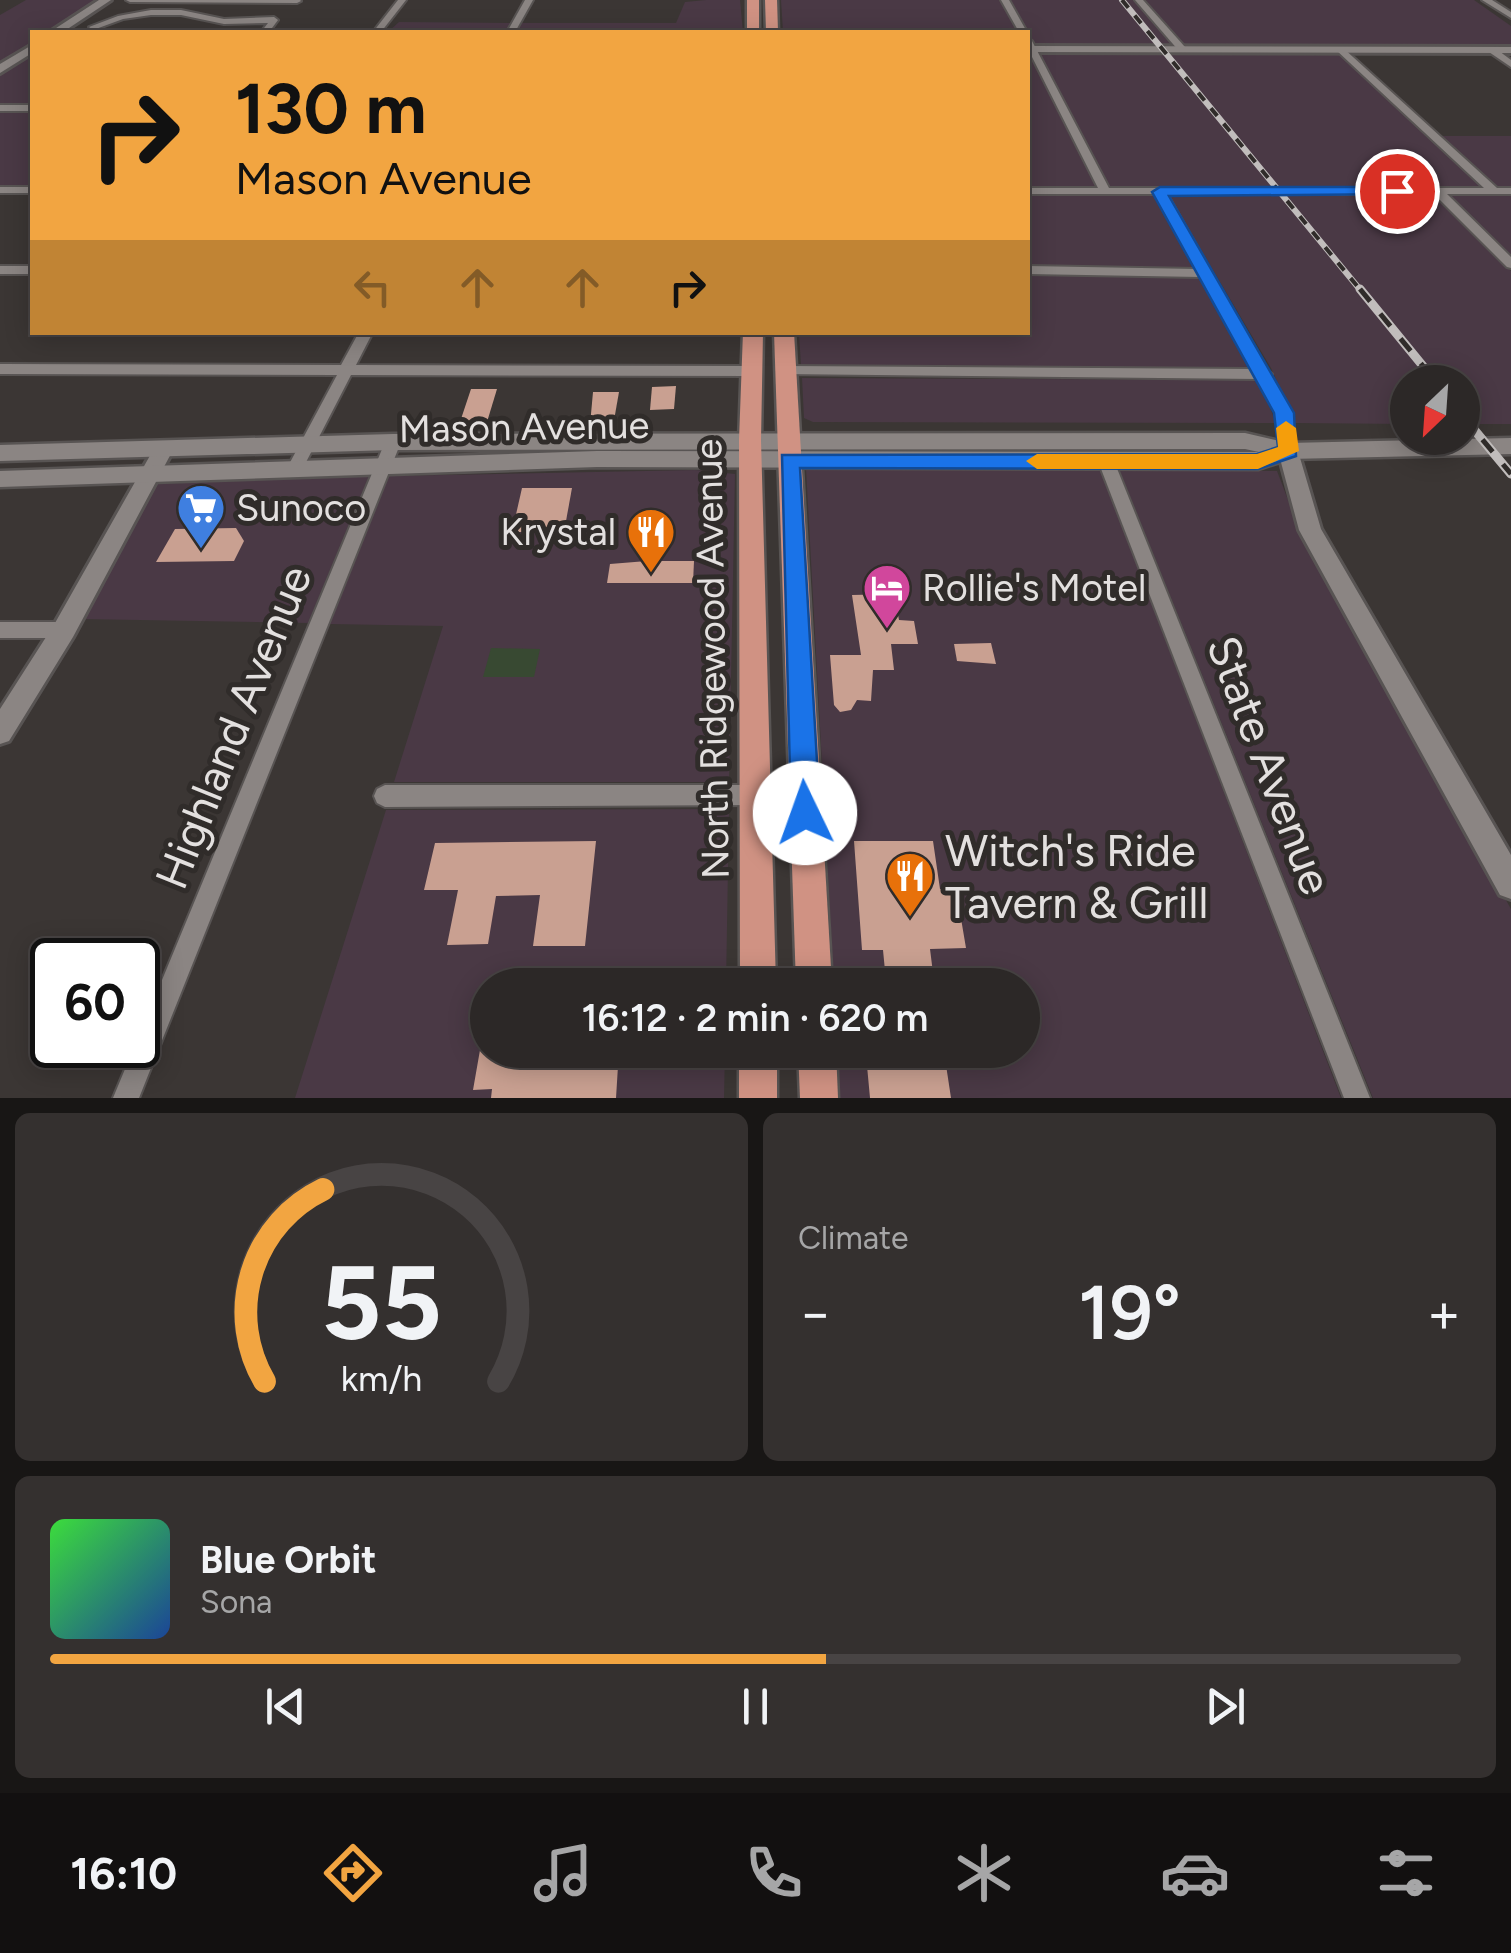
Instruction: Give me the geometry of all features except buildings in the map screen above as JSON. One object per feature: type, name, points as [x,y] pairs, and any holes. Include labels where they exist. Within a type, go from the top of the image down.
[{"type":"main road","points":[[753,0],[753,30]]},
{"type":"main road","points":[[771,0],[772,30]]},
{"type":"main road","name":"North Ridgewood Avenue","points":[[753,335],[750,449],[758,968]]},
{"type":"main road","points":[[784,335],[813,968]]},
{"type":"main road","name":"Mason Avenue","points":[[789,451],[1245,441],[1288,451],[1511,446]]},
{"type":"main road","name":"Mason Avenue","points":[[0,453],[392,442],[1258,462],[1288,451]]},
{"type":"main road","name":"Mason Avenue","points":[[0,479],[750,449]]},
{"type":"main road","points":[[758,1068],[758,1098]]},
{"type":"main road","points":[[817,1068],[819,1098]]},
{"type":"street","points":[[59,30],[106,0]]},
{"type":"street","points":[[130,0],[296,0]]},
{"type":"street","points":[[379,30],[402,0]]},
{"type":"street","points":[[513,30],[528,0]]},
{"type":"street","points":[[1006,0],[1022,30]]},
{"type":"street","points":[[1139,0],[1182,49]]},
{"type":"street","points":[[1486,0],[1511,16]]},
{"type":"street","points":[[59,30],[274,20],[266,30]]},
{"type":"street","points":[[1030,46],[1511,50]]},
{"type":"street","points":[[1030,48],[1105,191]]},
{"type":"street","points":[[0,69],[30,49]]},
{"type":"street","points":[[1339,49],[1493,190]]},
{"type":"street","points":[[1492,50],[1511,64]]},
{"type":"street","points":[[0,108],[30,108]]},
{"type":"street","points":[[0,190],[30,190]]},
{"type":"street","points":[[1030,191],[1511,191]]},
{"type":"street","points":[[1436,191],[1511,264]]},
{"type":"street","points":[[1160,192],[1284,413],[1288,451],[1310,530],[1511,884]]},
{"type":"street","points":[[0,270],[30,270]]},
{"type":"street","points":[[1030,270],[1206,273]]},
{"type":"street","points":[[295,468],[365,335]]},
{"type":"street","points":[[0,369],[753,371]]},
{"type":"street","points":[[786,371],[1265,374]]},
{"type":"street","name":"Highland Avenue","points":[[126,1098],[392,442]]},
{"type":"street","points":[[0,732],[64,630],[164,450]]},
{"type":"street","name":"State Avenue","points":[[1106,461],[1357,1098]]},
{"type":"street","points":[[0,630],[64,630]]},
{"type":"street","points":[[385,796],[757,795]]},
{"type":"shaded area","points":[[26,0],[101,0],[53,30],[30,30],[30,46],[0,66],[0,15]]},
{"type":"shaded area","points":[[740,0],[743,30],[518,30],[522,23],[676,23],[685,2]]},
{"type":"shaded area","points":[[781,0],[1000,0],[1017,30],[783,30]]},
{"type":"shaded area","points":[[1010,0],[1474,0],[1511,26],[1511,44],[1036,46]]},
{"type":"shaded area","points":[[399,22],[511,23],[507,30],[390,30]]},
{"type":"shaded area","points":[[1038,51],[1336,52],[1482,187],[1110,188]]},
{"type":"shaded area","points":[[30,53],[30,106],[0,106],[0,73]]},
{"type":"shaded area","points":[[1030,55],[1097,188],[1030,188]]},
{"type":"shaded area","points":[[0,111],[30,111],[30,186],[0,186]]},
{"type":"shaded area","points":[[1440,136],[1511,136],[1511,187],[1496,187]]},
{"type":"shaded area","points":[[1511,194],[1511,257],[1447,195]]},
{"type":"shaded area","points":[[1030,195],[1155,195],[1195,268],[1030,265]]},
{"type":"shaded area","points":[[1434,195],[1511,271],[1511,424],[1480,424],[1480,365],[1390,365],[1390,424],[1295,423],[1271,368],[1169,196]]},
{"type":"shaded area","points":[[1030,275],[1200,277],[1253,368],[801,366],[799,335],[1030,335]]},
{"type":"shaded area","points":[[802,378],[1259,380],[1276,423],[813,422],[804,418]]},
{"type":"shaded area","points":[[806,468],[1100,469],[1341,1098],[840,1098],[838,1068],[1040,1068],[1040,968],[833,968]]},
{"type":"shaded area","points":[[1119,469],[1277,471],[1300,531],[1511,909],[1511,1098],[1373,1098]]},
{"type":"shaded area","points":[[695,470],[735,474],[729,782],[394,782],[443,626],[330,624],[389,476]]},
{"type":"shaded area","points":[[369,476],[308,623],[81,619],[155,484]]},
{"type":"shaded area","points":[[729,809],[726,968],[470,968],[470,1068],[725,1068],[724,1098],[295,1098],[386,810]]},
{"type":"green space","points":[[491,648],[540,649],[534,677],[483,677]]},
{"type":"railway","points":[[1122,0],[1362,292]]},
{"type":"railway","points":[[1360,289],[1422,365]]},
{"type":"railway","points":[[1480,437],[1511,474]]},
{"type":"slow traffic","points":[[1037,461],[1258,462],[1288,451],[1286,428]]},
{"type":"place","name":"Sunoco","points":[[201,550]]},
{"type":"place","name":"Krystal","points":[[651,574]]},
{"type":"place","name":"Rollie's Motel","points":[[887,630]]},
{"type":"place","name":"Witch's Ride Tavern & Grill","points":[[910,918]]},
{"type":"route","points":[[805,813],[789,460],[1258,462],[1288,451],[1284,413],[1265,374],[1160,192],[1397,191]]}]
